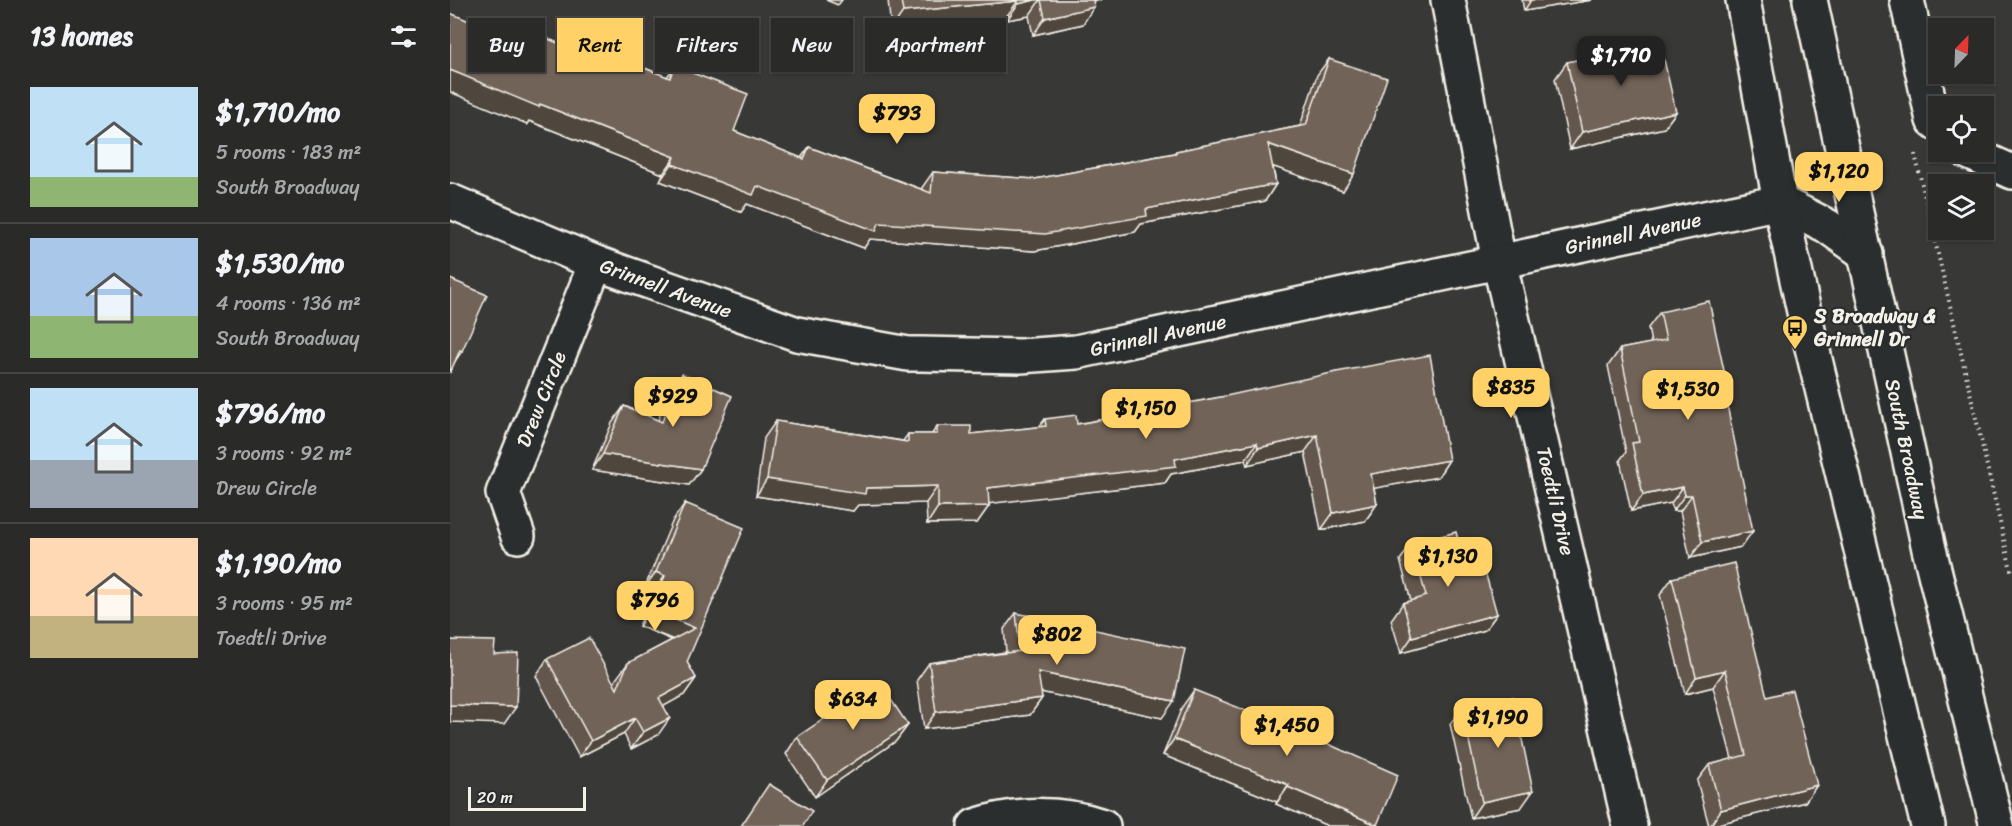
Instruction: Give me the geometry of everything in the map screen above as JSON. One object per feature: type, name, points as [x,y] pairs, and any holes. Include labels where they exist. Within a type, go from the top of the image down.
[{"type":"main road","name":"Toedtli Drive","points":[[1448,0],[1499,261],[1630,826]]},
{"type":"main road","points":[[1743,0],[1780,202],[1810,339],[1928,826]]},
{"type":"main road","name":"South Broadway","points":[[1810,0],[1929,549],[1996,826]]},
{"type":"main road","points":[[1907,0],[1930,96]]},
{"type":"main road","points":[[1990,162],[2012,172]]},
{"type":"main road","name":"Grinnell Avenue","points":[[450,201],[596,263],[797,334],[908,354],[1020,356],[1083,351],[1780,202]]},
{"type":"main road","points":[[1780,202],[1827,226],[1866,254]]},
{"type":"main road","name":"Drew Circle","points":[[518,536],[503,493],[596,263]]},
{"type":"main road","points":[[975,826],[994,820],[1054,815],[1103,826]]},
{"type":"path","points":[[1912,144],[2012,574]]},
{"type":"building","points":[[901,0],[1035,0],[1018,4],[1018,1],[903,12]]},
{"type":"building","points":[[1041,0],[1093,0],[1094,7],[1045,18]]},
{"type":"building","points":[[450,13],[468,20],[468,72],[545,72],[545,38],[557,43],[557,72],[643,72],[643,67],[670,78],[672,72],[690,72],[748,94],[734,131],[804,159],[809,147],[931,193],[933,172],[1035,179],[1176,153],[1176,151],[1306,125],[1329,59],[1387,78],[1354,174],[1268,144],[1276,184],[1146,209],[1147,216],[1045,234],[879,223],[876,231],[757,186],[753,195],[672,164],[675,157],[540,104],[539,107],[450,70]]},
{"type":"building","points":[[1660,42],[1676,112],[1582,132],[1567,62]]},
{"type":"building","points":[[450,279],[487,295],[450,373]]},
{"type":"building","points":[[1709,301],[1729,394],[1725,395],[1753,531],[1702,542],[1692,495],[1685,495],[1683,487],[1643,495],[1632,443],[1639,442],[1620,349],[1666,340],[1660,312]]},
{"type":"building","points":[[1430,355],[1449,460],[1371,474],[1377,504],[1333,513],[1317,435],[1258,448],[1257,443],[1175,459],[1176,466],[988,488],[989,506],[938,507],[938,486],[866,488],[865,494],[767,479],[776,421],[908,442],[908,434],[937,434],[937,426],[971,426],[971,434],[1046,426],[1045,419],[1076,415],[1077,424]]},
{"type":"building","points":[[682,374],[732,396],[701,469],[603,454],[624,406],[662,422]]},
{"type":"building","points":[[685,503],[744,528],[687,662],[696,678],[659,698],[670,718],[643,732],[635,718],[591,741],[547,659],[589,638],[617,689],[628,663],[695,628],[651,609],[665,576],[656,572]]},
{"type":"building","points":[[1456,532],[1465,566],[1482,561],[1497,614],[1412,637],[1403,603],[1426,596],[1412,544]]},
{"type":"building","points":[[1734,563],[1767,697],[1792,690],[1817,785],[1721,810],[1709,765],[1746,755],[1725,670],[1696,677],[1672,578]]},
{"type":"building","points":[[1016,613],[1185,649],[1174,701],[1038,672],[1042,698],[936,712],[929,663],[1020,651]]},
{"type":"building","points":[[450,640],[495,641],[494,654],[518,653],[516,707],[450,705]]},
{"type":"building","points":[[879,682],[908,725],[827,780],[797,737]]},
{"type":"building","points":[[1194,690],[1310,736],[1398,775],[1377,825],[1288,787],[1289,785],[1174,739]]},
{"type":"building","points":[[1513,697],[1533,791],[1482,802],[1462,708]]},
{"type":"building","points":[[769,784],[812,811],[803,826],[741,826]]},
{"type":"place","name":"S Broadway & Grinnell Dr","points":[[1795,351]]}]
